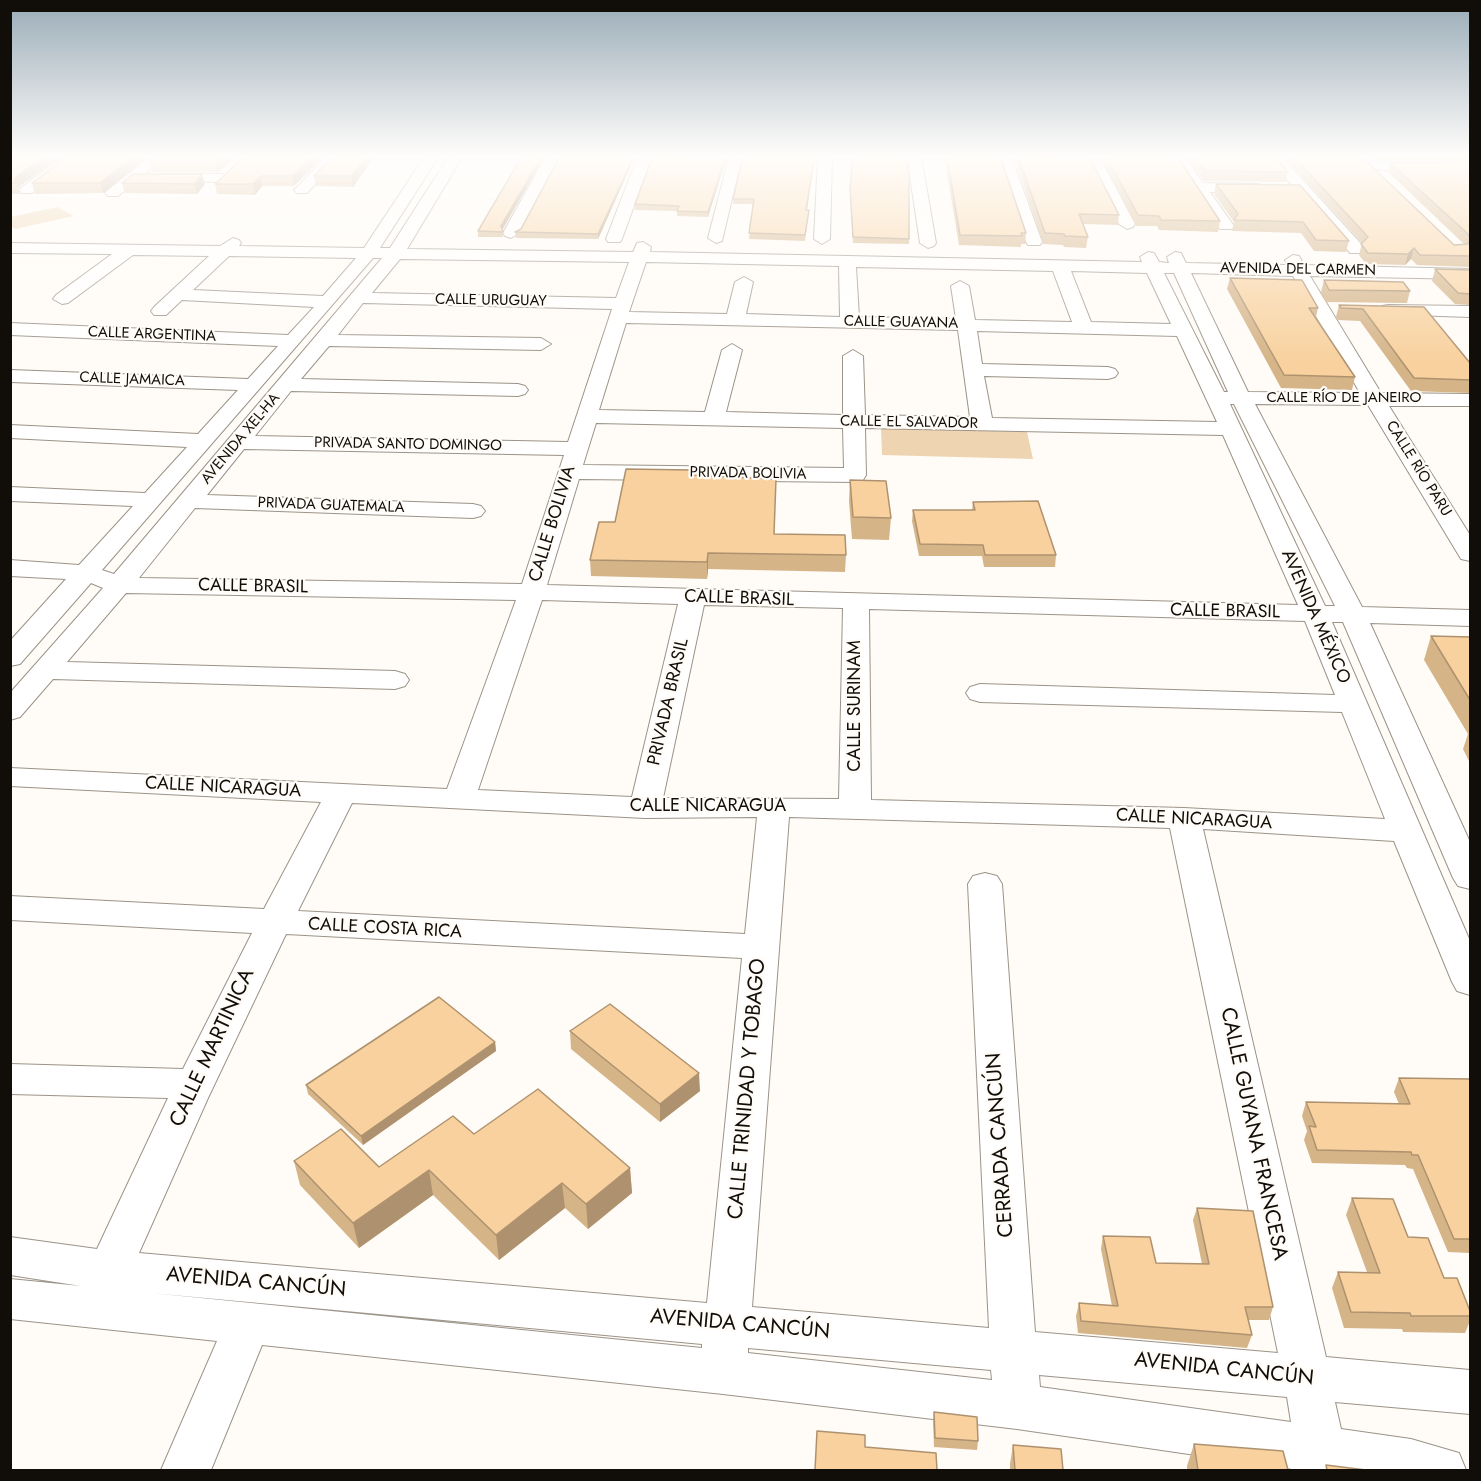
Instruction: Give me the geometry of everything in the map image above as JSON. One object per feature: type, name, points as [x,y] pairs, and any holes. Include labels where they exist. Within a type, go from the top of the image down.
[{"type":"street","name":"AVENIDA XEL-HA","points":[[12,654],[328,302],[371,249],[387,225]]},
{"type":"street","name":"AVENIDA XEL-HA","points":[[10,711],[119,585],[359,298],[399,249],[414,225]]},
{"type":"street","points":[[511,233],[515,225]]},
{"type":"street","points":[[614,239],[619,225]]},
{"type":"street","points":[[716,238],[719,225]]},
{"type":"street","points":[[822,239],[823,225]]},
{"type":"street","points":[[925,225],[928,243]]},
{"type":"street","points":[[1029,225],[1034,242]]},
{"type":"street","points":[[1335,225],[1356,249]]},
{"type":"street","name":"AVENIDA DEL CARMEN","points":[[19,246],[129,250],[230,246]]},
{"type":"street","name":"AVENIDA DEL CARMEN","points":[[19,246],[230,246],[1164,262],[1295,265],[1470,274]]},
{"type":"street","points":[[160,311],[230,246]]},
{"type":"street","points":[[62,300],[129,250]]},
{"type":"street","name":"AVENIDA DEL CARMEN","points":[[641,252],[847,262],[1060,265],[1164,262]]},
{"type":"street","name":"CALLE BOLIVIA","points":[[459,799],[532,592],[586,416],[641,252]]},
{"type":"street","points":[[847,262],[850,322]]},
{"type":"street","name":"AVENIDA MÉXICO","points":[[1164,262],[1183,330],[1229,398],[1231,429],[1315,614],[1470,982]]},
{"type":"street","name":"AVENIDA MÉXICO","points":[[1164,262],[1229,398],[1353,615],[1457,825],[1470,878]]},
{"type":"street","name":"AVENIDA DEL CARMEN","points":[[1295,265],[1470,263]]},
{"type":"street","points":[[1060,265],[1083,327]]},
{"type":"street","name":"CALLE RÍO PARU","points":[[1295,265],[1319,309],[1470,554]]},
{"type":"street","points":[[735,320],[744,282]]},
{"type":"street","points":[[960,286],[982,424]]},
{"type":"street","name":"CALLE URUGUAY","points":[[359,298],[518,294],[620,310]]},
{"type":"street","points":[[179,295],[328,302]]},
{"type":"street","points":[[1319,309],[1341,309]]},
{"type":"street","name":"CALLE GUAYANA","points":[[620,310],[735,320],[1183,330]]},
{"type":"street","points":[[1374,310],[1470,312]]},
{"type":"street","points":[[1428,311],[1442,329]]},
{"type":"street","name":"CALLE ARGENTINA","points":[[10,329],[293,341]]},
{"type":"street","points":[[324,340],[541,344]]},
{"type":"street","points":[[714,419],[732,350]]},
{"type":"street","points":[[853,356],[853,422]]},
{"type":"street","points":[[973,370],[1108,373]]},
{"type":"street","name":"CALLE JAMAICA","points":[[10,376],[254,385]]},
{"type":"street","points":[[286,385],[518,390]]},
{"type":"street","name":"CALLE RÍO DE JANEIRO","points":[[1229,398],[1470,400]]},
{"type":"street","name":"CALLE EL SALVADOR","points":[[586,416],[1231,429]]},
{"type":"street","name":"PRIVADA BOLIVIA","points":[[569,471],[855,475],[853,422]]},
{"type":"street","points":[[10,431],[204,441]]},
{"type":"street","name":"PRIVADA SANTO DOMINGO","points":[[239,442],[576,449]]},
{"type":"street","points":[[10,494],[151,500]]},
{"type":"street","name":"PRIVADA GUATEMALA","points":[[189,501],[473,511]]},
{"type":"street","name":"CALLE BRASIL","points":[[10,568],[87,573],[119,585],[532,592],[856,603],[1470,618]]},
{"type":"street","name":"PRIVADA BRASIL","points":[[645,808],[693,597]]},
{"type":"street","name":"CALLE SURINAM","points":[[855,809],[856,603]]},
{"type":"street","points":[[45,670],[395,680]]},
{"type":"street","points":[[980,693],[1353,704]]},
{"type":"street","name":"CALLE NICARAGUA","points":[[10,777],[645,808],[774,807],[1184,818],[1406,831]]},
{"type":"street","name":"CALLE MARTINICA","points":[[102,1289],[195,1084],[273,923],[342,793]]},
{"type":"street","name":"CALLE TRINIDAD Y TOBAGO","points":[[723,1372],[774,807]]},
{"type":"street","name":"CALLE GUYANA FRANCESA","points":[[1184,818],[1320,1450]]},
{"type":"street","name":"CERRADA CANCÚN","points":[[985,884],[1017,1406]]},
{"type":"street","name":"CALLE COSTA RICA","points":[[10,908],[760,947]]},
{"type":"street","points":[[10,1079],[195,1084]]},
{"type":"street","name":"AVENIDA CANCÚN","points":[[10,1256],[102,1289],[248,1323],[723,1372],[1017,1406],[1411,1463],[1441,1470]]},
{"type":"street","name":"AVENIDA CANCÚN","points":[[10,1299],[102,1289],[728,1324],[1470,1392]]},
{"type":"street","points":[[186,1470],[248,1323]]},
{"type":"shaded area","points":[[11,225],[33,225],[15,229]]},
{"type":"shaded area","points":[[881,428],[1027,432],[1033,459],[882,455]]},
{"type":"building","points":[[481,225],[502,225],[503,232],[478,231]]},
{"type":"building","points":[[523,225],[602,225],[598,234],[515,232]]},
{"type":"building","points":[[750,225],[807,225],[805,235],[749,233]]},
{"type":"building","points":[[852,225],[909,225],[909,239],[853,237]]},
{"type":"building","points":[[958,225],[1023,225],[1026,233],[1021,233],[1022,236],[960,235]]},
{"type":"building","points":[[1042,225],[1083,225],[1088,237],[1065,236],[1064,234],[1045,233]]},
{"type":"building","points":[[1305,225],[1335,225],[1349,241],[1316,240]]},
{"type":"building","points":[[1357,225],[1433,225],[1454,245],[1468,244],[1470,238],[1470,256],[1420,255],[1414,248],[1408,254],[1368,253],[1361,244],[1368,237]]},
{"type":"building","points":[[1458,225],[1470,225],[1470,238]]},
{"type":"building","points":[[1435,269],[1470,270],[1470,294],[1458,293]]},
{"type":"building","points":[[1230,278],[1302,280],[1318,308],[1309,308],[1355,377],[1284,375]]},
{"type":"building","points":[[1324,280],[1403,282],[1410,291],[1329,290]]},
{"type":"building","points":[[1339,305],[1424,307],[1470,363],[1470,380],[1414,378],[1363,309],[1341,308]]},
{"type":"building","points":[[626,469],[692,470],[691,475],[776,479],[774,534],[845,535],[846,555],[708,553],[707,562],[590,560],[599,522],[615,522]]},
{"type":"building","points":[[850,480],[886,481],[891,518],[853,517]]},
{"type":"building","points":[[1038,501],[1056,555],[985,555],[983,545],[920,544],[913,510],[975,510],[973,502]]},
{"type":"building","points":[[1431,636],[1470,637],[1470,700]]},
{"type":"building","points":[[439,997],[495,1042],[361,1136],[306,1085]]},
{"type":"building","points":[[610,1004],[699,1073],[660,1104],[570,1031]]},
{"type":"building","points":[[1399,1078],[1470,1079],[1470,1239],[1454,1239],[1418,1155],[1412,1155],[1411,1152],[1317,1150],[1309,1126],[1316,1127],[1306,1102],[1410,1104]]},
{"type":"building","points":[[538,1089],[630,1168],[586,1204],[562,1183],[496,1235],[429,1170],[353,1223],[294,1161],[341,1129],[379,1167],[453,1116],[474,1134]]},
{"type":"building","points":[[1352,1198],[1393,1199],[1408,1237],[1428,1238],[1444,1278],[1457,1278],[1470,1316],[1411,1316],[1410,1313],[1351,1312],[1338,1272],[1380,1273]]},
{"type":"building","points":[[1197,1208],[1253,1211],[1273,1307],[1245,1307],[1252,1335],[1081,1321],[1079,1303],[1118,1306],[1103,1236],[1150,1237],[1156,1263],[1209,1264]]},
{"type":"building","points":[[934,1412],[977,1417],[978,1441],[935,1438]]},
{"type":"building","points":[[817,1431],[865,1435],[865,1447],[936,1453],[937,1470],[815,1470]]},
{"type":"building","points":[[1194,1444],[1283,1451],[1288,1470],[1198,1470]]},
{"type":"building","points":[[1013,1445],[1061,1449],[1063,1470],[1015,1470]]},
{"type":"building","points":[[1326,1465],[1366,1470],[1327,1470]]}]
